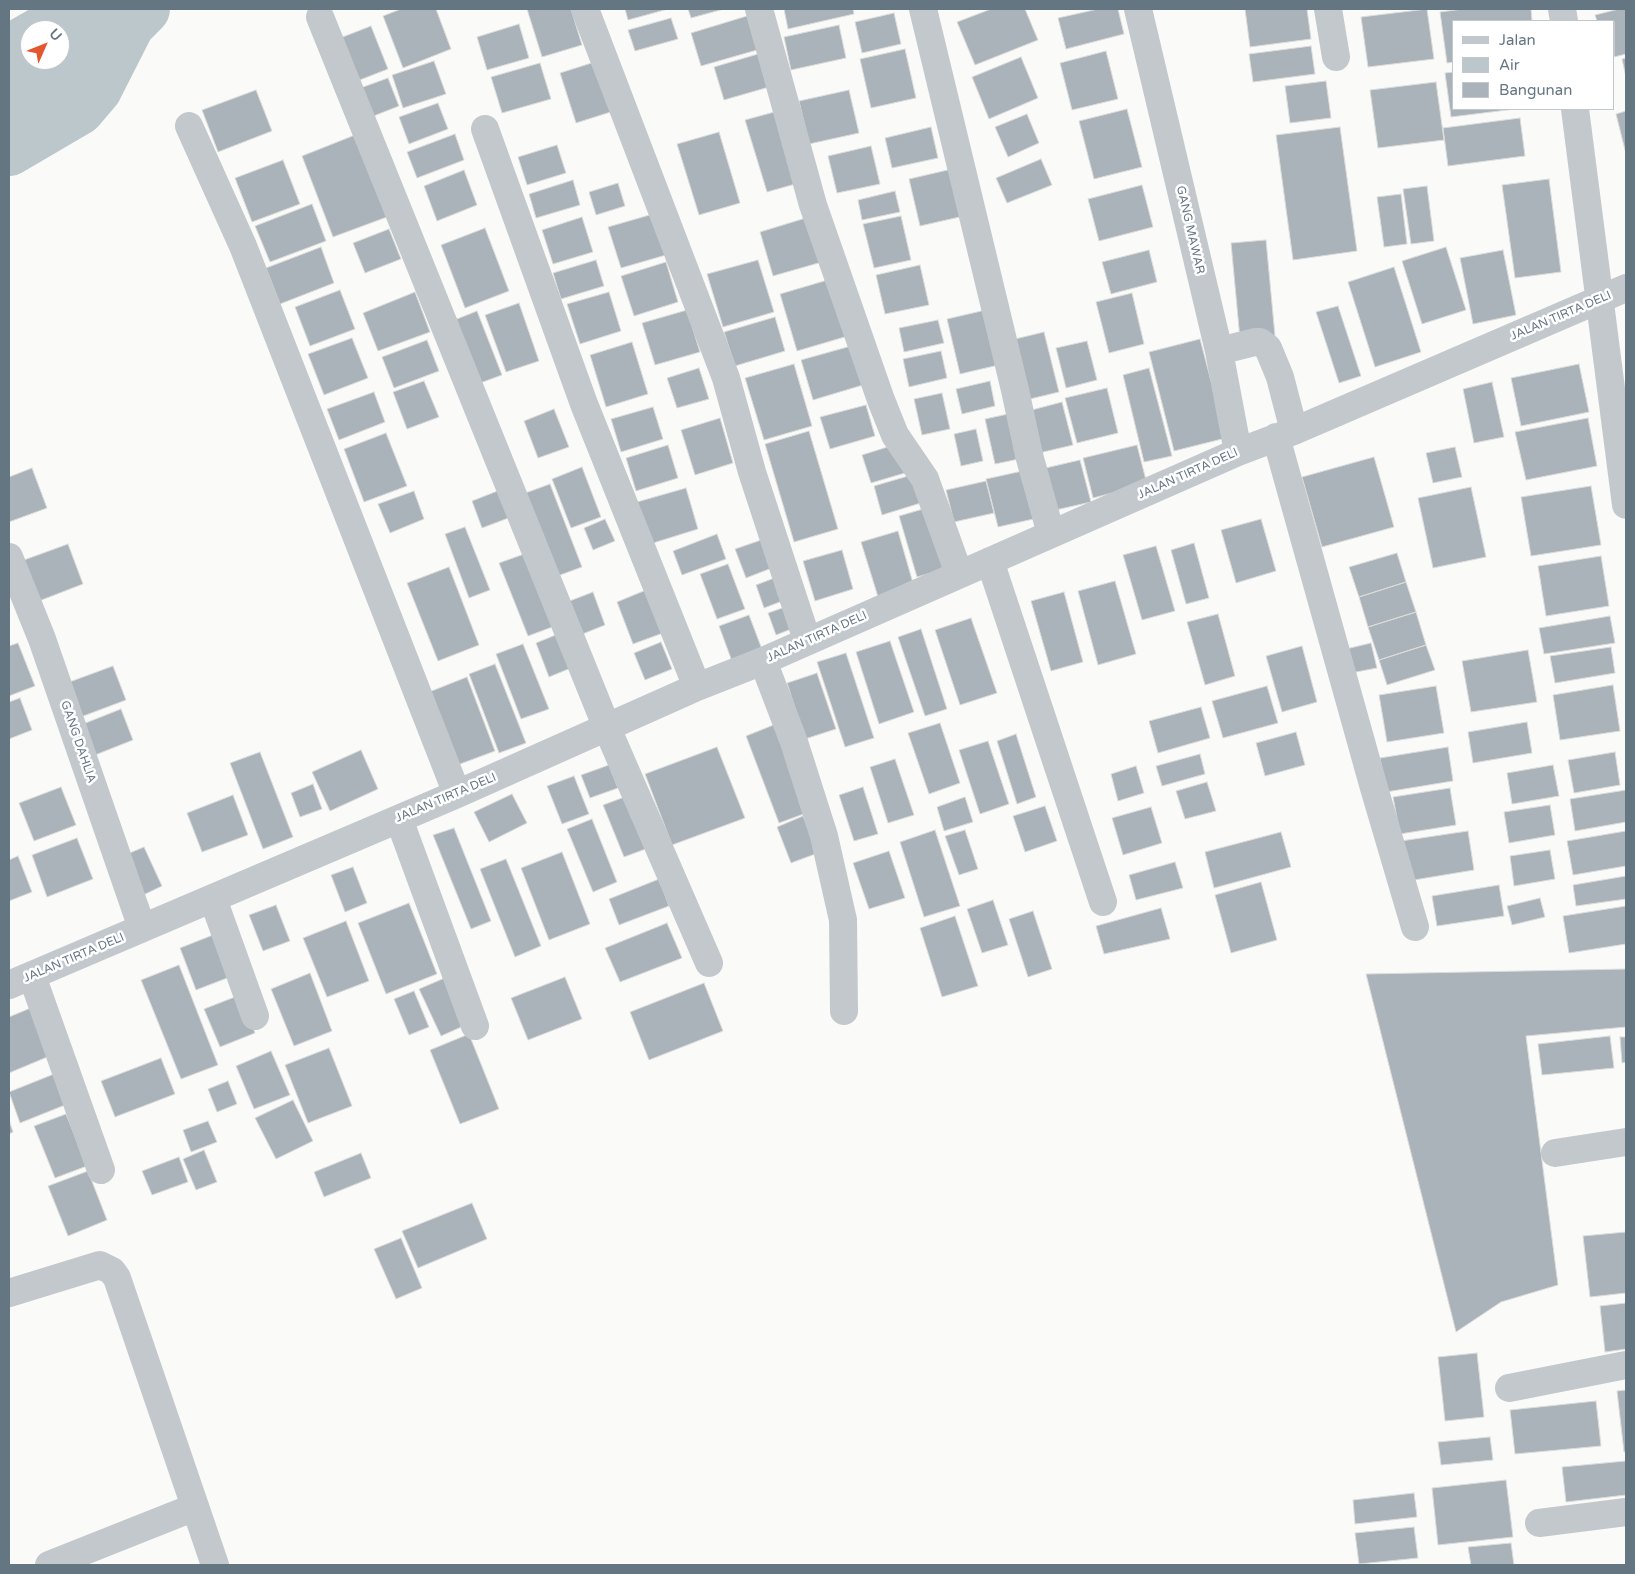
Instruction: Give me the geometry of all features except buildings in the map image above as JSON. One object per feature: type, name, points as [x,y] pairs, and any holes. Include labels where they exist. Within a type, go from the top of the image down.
[{"type":"street","points":[[585,9],[726,378],[752,472],[808,640]]},
{"type":"street","points":[[759,9],[813,205],[881,400],[895,435],[925,480],[959,574]]},
{"type":"street","points":[[923,9],[997,313],[1029,455],[1051,534]]},
{"type":"street","name":"GANG MAWAR","points":[[1138,9],[1219,351],[1238,452]]},
{"type":"street","points":[[1328,9],[1336,57]]},
{"type":"street","points":[[320,17],[607,728],[709,963]]},
{"type":"street","points":[[1575,110],[1626,505]]},
{"type":"street","points":[[189,126],[243,246],[457,794]]},
{"type":"street","points":[[485,129],[584,404],[697,687]]},
{"type":"street","name":"JALAN TIRTA DELI","points":[[15,981],[399,819],[697,687],[763,661],[1238,452],[1285,434],[1626,288]]},
{"type":"street","points":[[1219,351],[1260,342],[1268,348],[1280,377],[1285,434],[1374,788],[1415,927]]},
{"type":"street","name":"GANG DAHLIA","points":[[9,558],[42,639],[142,928]]},
{"type":"street","points":[[990,561],[1104,902]]},
{"type":"street","points":[[763,661],[794,742],[824,836],[843,920],[844,1011]]},
{"type":"street","points":[[399,819],[475,1026]]},
{"type":"street","points":[[213,899],[255,1016]]},
{"type":"street","points":[[15,981],[101,1170]]},
{"type":"street","points":[[1555,1152],[1626,1142]]},
{"type":"street","points":[[9,1293],[100,1265],[112,1271],[117,1278],[214,1565]]},
{"type":"street","points":[[1509,1388],[1626,1365]]},
{"type":"street","points":[[49,1565],[195,1507]]},
{"type":"street","points":[[1539,1524],[1626,1512]]},
{"type":"water","points":[[30,9],[155,9],[143,37],[61,103],[9,124],[9,21]]},
{"type":"waterway","points":[[9,150],[79,109],[96,89],[129,24],[144,9]]}]
